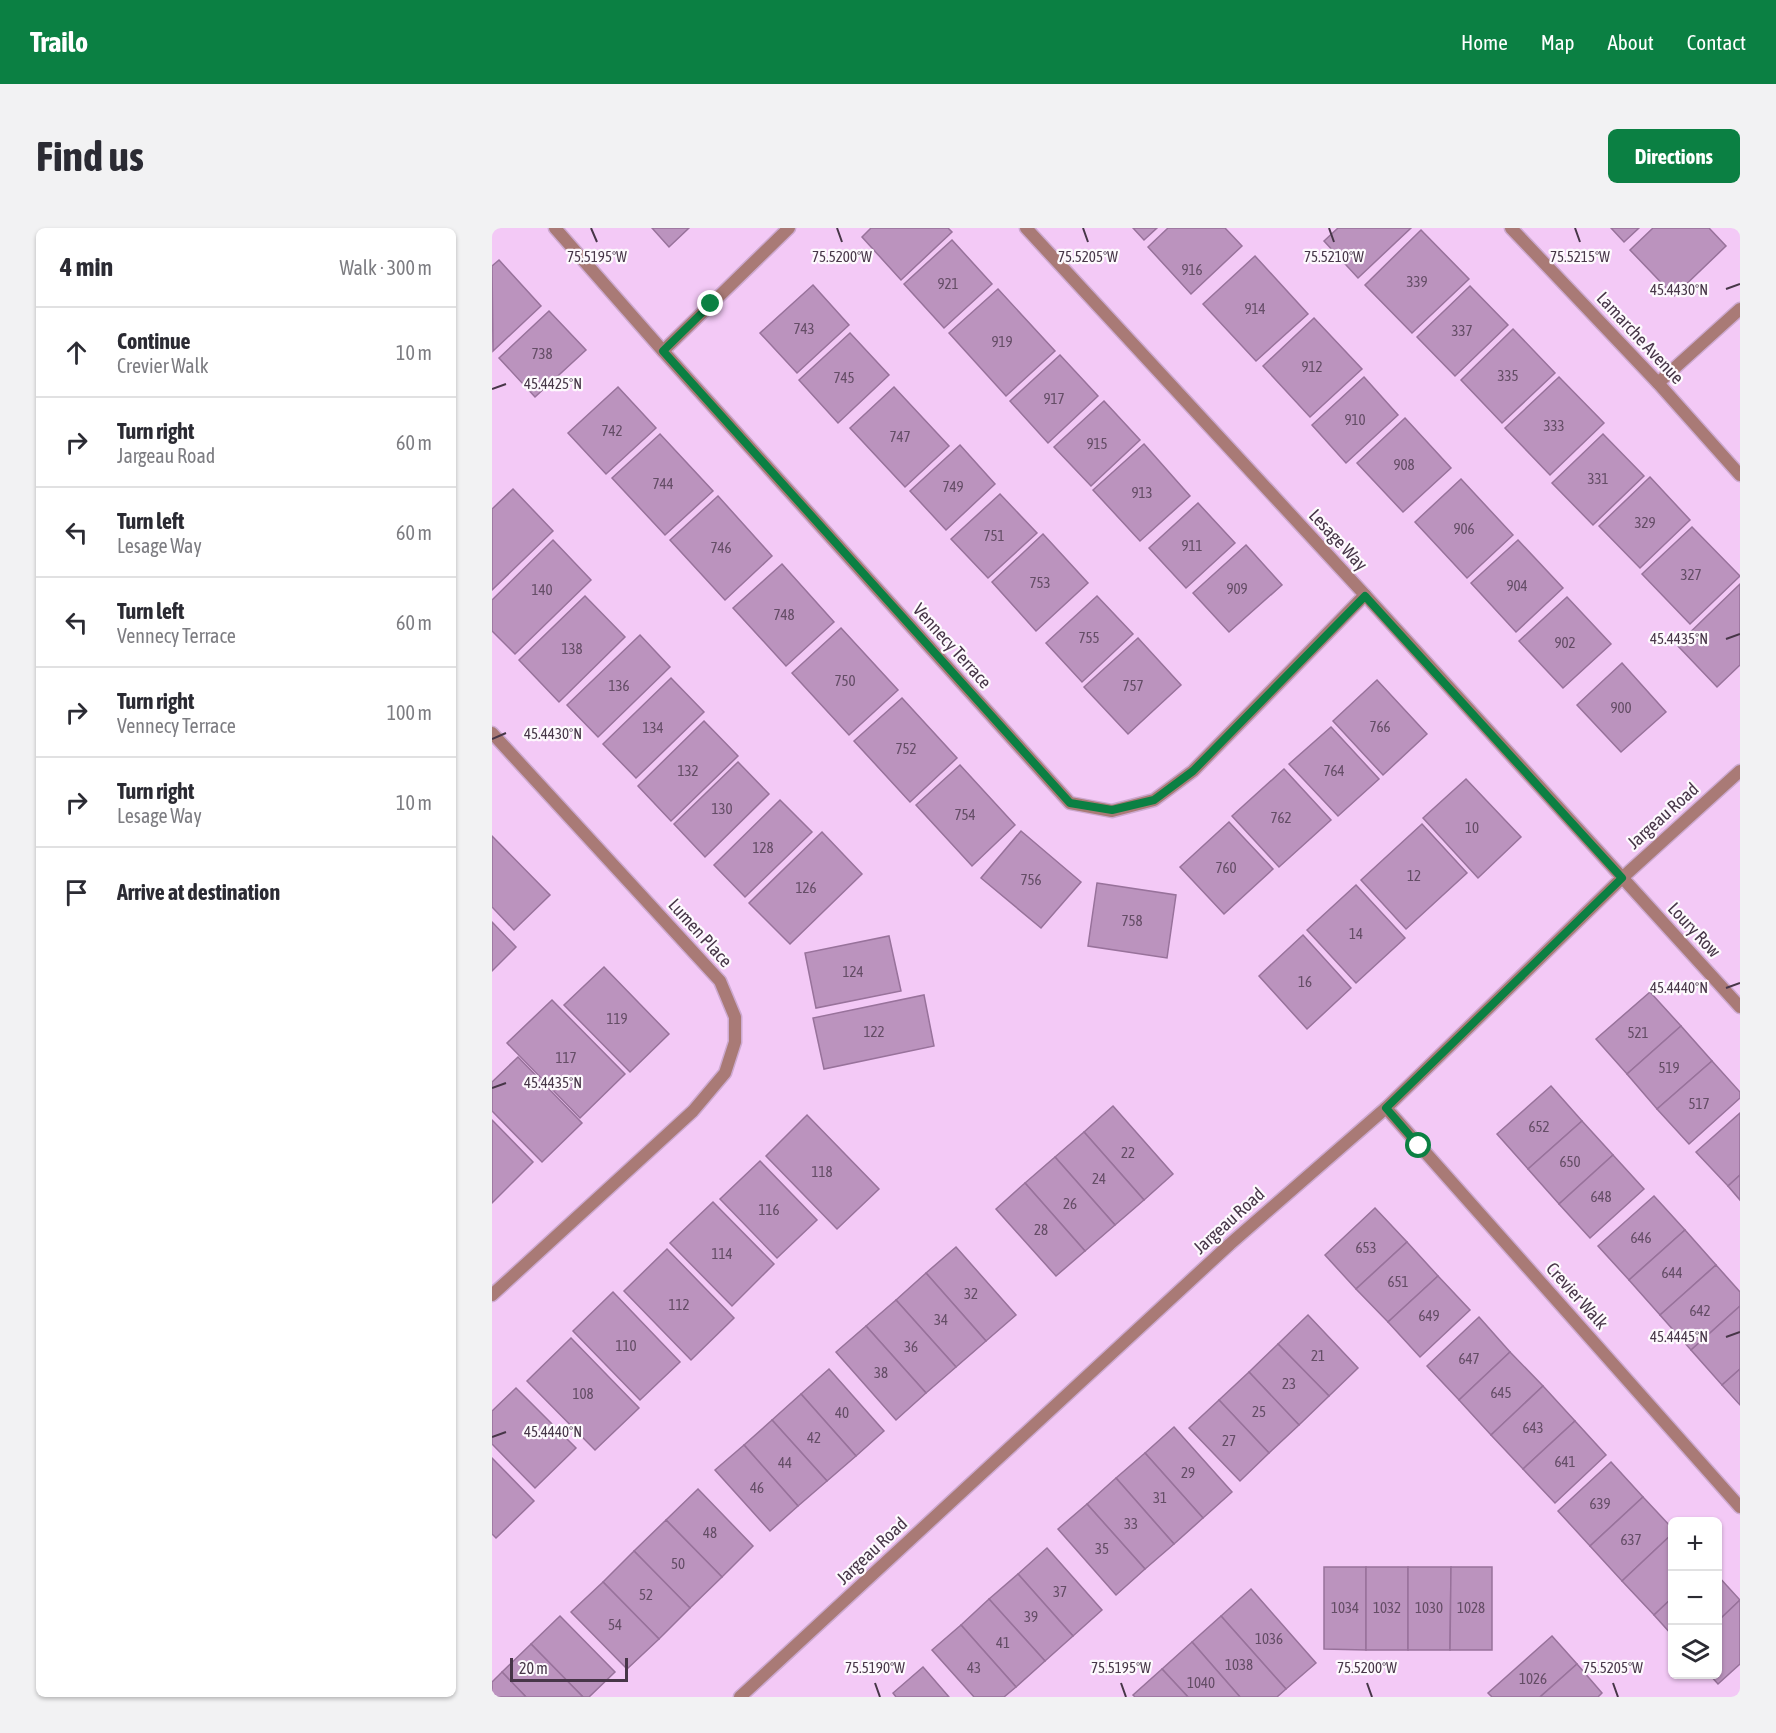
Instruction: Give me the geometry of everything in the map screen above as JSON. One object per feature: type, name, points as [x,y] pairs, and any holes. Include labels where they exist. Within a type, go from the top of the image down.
[{"type":"street","name":"Vennecy Terrace","points":[[555,228],[1070,803],[1112,810],[1154,800],[1193,771],[1365,596]]},
{"type":"street","points":[[663,351],[789,228]]},
{"type":"street","name":"Lesage Way","points":[[1026,228],[1622,878]]},
{"type":"street","name":"Lamarche Avenue","points":[[1511,228],[1658,383],[1740,475]]},
{"type":"street","points":[[1658,383],[1740,309]]},
{"type":"street","name":"Lumen Place","points":[[492,733],[720,981],[735,1017],[735,1042],[725,1073],[693,1111],[492,1295]]},
{"type":"street","name":"Jargeau Road","points":[[740,1697],[1230,1244],[1386,1108],[1622,878],[1740,771]]},
{"type":"street","name":"Loury Row","points":[[1622,878],[1740,1007]]},
{"type":"street","name":"Crevier Walk","points":[[1386,1108],[1740,1507]]},
{"type":"building","points":[[652,228],[689,228],[669,247]]},
{"type":"building","points":[[871,228],[948,228],[952,232],[901,280],[862,237]]},
{"type":"building","points":[[1133,228],[1157,228],[1144,240]]},
{"type":"building","points":[[1168,228],[1225,228],[1242,246],[1191,294],[1148,247]]},
{"type":"building","points":[[1338,228],[1411,228],[1358,278],[1324,241]]},
{"type":"building","points":[[1611,228],[1639,228],[1624,242]]},
{"type":"building","points":[[1653,228],[1709,228],[1726,246],[1674,296],[1630,250]]},
{"type":"building","points":[[1421,230],[1469,279],[1412,333],[1365,285]]},
{"type":"building","points":[[952,240],[992,284],[944,328],[904,284]]},
{"type":"building","points":[[1255,256],[1308,314],[1256,361],[1203,304]]},
{"type":"building","points":[[499,260],[541,306],[493,351],[492,266]]},
{"type":"building","points":[[813,285],[849,325],[797,373],[760,333]]},
{"type":"building","points":[[1470,286],[1508,325],[1455,376],[1417,337]]},
{"type":"building","points":[[998,289],[1055,351],[1006,396],[949,333]]},
{"type":"building","points":[[549,311],[586,350],[535,397],[499,358]]},
{"type":"building","points":[[1314,318],[1362,369],[1310,417],[1263,366]]},
{"type":"building","points":[[1513,329],[1555,373],[1502,423],[1461,380]]},
{"type":"building","points":[[850,333],[889,375],[838,423],[799,380]]},
{"type":"building","points":[[1060,355],[1098,396],[1048,443],[1010,401]]},
{"type":"building","points":[[1364,377],[1398,415],[1346,463],[1312,425]]},
{"type":"building","points":[[1559,377],[1604,423],[1550,475],[1505,428]]},
{"type":"building","points":[[618,387],[656,428],[606,474],[568,433]]},
{"type":"building","points":[[894,387],[949,446],[905,487],[850,428]]},
{"type":"building","points":[[1104,401],[1140,440],[1091,486],[1054,447]]},
{"type":"building","points":[[1405,418],[1451,468],[1403,512],[1357,463]]},
{"type":"building","points":[[660,434],[713,491],[665,535],[612,478]]},
{"type":"building","points":[[1603,434],[1644,476],[1593,525],[1552,483]]},
{"type":"building","points":[[1144,444],[1190,496],[1140,541],[1093,490]]},
{"type":"building","points":[[960,445],[995,484],[946,530],[910,491]]},
{"type":"building","points":[[1650,477],[1690,520],[1640,568],[1599,526]]},
{"type":"building","points":[[1461,479],[1513,535],[1467,578],[1415,522]]},
{"type":"building","points":[[513,489],[553,531],[492,590],[492,509]]},
{"type":"building","points":[[1000,494],[1037,533],[988,578],[951,539]]},
{"type":"building","points":[[718,496],[772,556],[725,600],[670,540]]},
{"type":"building","points":[[1198,503],[1235,543],[1186,588],[1149,548]]},
{"type":"building","points":[[1692,527],[1740,576],[1690,624],[1642,574]]},
{"type":"building","points":[[1043,534],[1088,583],[1036,631],[992,582]]},
{"type":"building","points":[[553,540],[591,580],[515,654],[492,631],[492,600]]},
{"type":"building","points":[[1518,540],[1563,588],[1516,632],[1471,583]]},
{"type":"building","points":[[1246,545],[1282,585],[1229,632],[1193,593]]},
{"type":"building","points":[[782,564],[834,622],[786,666],[733,608]]},
{"type":"building","points":[[1740,584],[1740,665],[1717,687],[1677,645]]},
{"type":"building","points":[[585,596],[625,637],[559,702],[519,660]]},
{"type":"building","points":[[1097,596],[1133,634],[1082,682],[1046,643]]},
{"type":"building","points":[[1567,597],[1611,644],[1563,688],[1519,641]]},
{"type":"building","points":[[841,628],[898,690],[849,735],[792,673]]},
{"type":"building","points":[[640,635],[670,667],[598,737],[567,705]]},
{"type":"building","points":[[1138,638],[1181,685],[1128,734],[1084,687]]},
{"type":"building","points":[[1622,663],[1666,712],[1621,752],[1577,705]]},
{"type":"building","points":[[671,678],[704,712],[636,778],[603,744]]},
{"type":"building","points":[[1377,680],[1427,734],[1383,775],[1333,721]]},
{"type":"building","points":[[902,698],[957,758],[910,802],[854,741]]},
{"type":"building","points":[[704,721],[738,756],[671,821],[638,786]]},
{"type":"building","points":[[1331,727],[1379,779],[1338,816],[1289,764]]},
{"type":"building","points":[[738,762],[769,794],[705,857],[674,824]]},
{"type":"building","points":[[960,765],[1015,825],[972,866],[916,805]]},
{"type":"building","points":[[1284,769],[1331,820],[1279,867],[1232,816]]},
{"type":"building","points":[[1466,779],[1521,837],[1478,878],[1423,818]]},
{"type":"building","points":[[780,800],[812,832],[745,897],[714,865]]},
{"type":"building","points":[[1229,822],[1273,869],[1224,914],[1180,867]]},
{"type":"building","points":[[1422,824],[1467,873],[1406,929],[1361,880]]},
{"type":"building","points":[[1021,831],[1081,882],[1041,928],[981,878]]},
{"type":"building","points":[[822,832],[862,874],[790,944],[749,903]]},
{"type":"building","points":[[492,836],[550,895],[514,930],[492,907]]},
{"type":"building","points":[[1097,883],[1176,895],[1167,958],[1088,946]]},
{"type":"building","points":[[1356,885],[1405,938],[1356,983],[1307,930]]},
{"type":"building","points":[[492,922],[516,947],[492,971]]},
{"type":"building","points":[[1303,935],[1351,988],[1307,1029],[1259,976]]},
{"type":"building","points":[[889,936],[901,991],[816,1008],[805,953]]},
{"type":"building","points":[[604,967],[669,1034],[630,1072],[564,1005]]},
{"type":"building","points":[[1650,992],[1681,1026],[1627,1074],[1596,1039]]},
{"type":"building","points":[[924,995],[934,1046],[824,1069],[813,1018]]},
{"type":"building","points":[[552,1000],[625,1074],[580,1118],[507,1043]]},
{"type":"building","points":[[1681,1026],[1712,1061],[1657,1109],[1627,1074]]},
{"type":"building","points":[[518,1057],[582,1123],[542,1162],[492,1111],[492,1082]]},
{"type":"building","points":[[1712,1061],[1740,1092],[1740,1098],[1689,1144],[1657,1109]]},
{"type":"building","points":[[1551,1086],[1582,1121],[1528,1169],[1497,1134]]},
{"type":"building","points":[[1113,1106],[1173,1174],[1144,1200],[1084,1132]]},
{"type":"building","points":[[1740,1113],[1740,1175],[1728,1186],[1696,1152]]},
{"type":"building","points":[[807,1115],[879,1189],[837,1229],[766,1156]]},
{"type":"building","points":[[492,1120],[533,1162],[492,1203]]},
{"type":"building","points":[[1582,1121],[1613,1155],[1559,1204],[1528,1169]]},
{"type":"building","points":[[1084,1132],[1144,1200],[1115,1225],[1055,1157]]},
{"type":"building","points":[[1613,1155],[1644,1189],[1590,1238],[1559,1204]]},
{"type":"building","points":[[1055,1157],[1115,1225],[1085,1251],[1025,1183]]},
{"type":"building","points":[[760,1161],[817,1220],[777,1258],[720,1199]]},
{"type":"building","points":[[1740,1175],[1740,1200],[1728,1186]]},
{"type":"building","points":[[1025,1183],[1085,1251],[1056,1276],[996,1209]]},
{"type":"building","points":[[1654,1196],[1685,1230],[1629,1280],[1598,1246]]},
{"type":"building","points":[[713,1202],[774,1264],[732,1306],[670,1243]]},
{"type":"building","points":[[1375,1208],[1407,1242],[1356,1289],[1325,1255]]},
{"type":"building","points":[[1685,1230],[1716,1265],[1660,1315],[1629,1280]]},
{"type":"building","points":[[1407,1242],[1438,1276],[1388,1322],[1356,1289]]},
{"type":"building","points":[[956,1247],[1016,1315],[986,1341],[926,1273]]},
{"type":"building","points":[[667,1249],[734,1318],[691,1360],[624,1291]]},
{"type":"building","points":[[1716,1265],[1740,1292],[1740,1306],[1691,1350],[1660,1315]]},
{"type":"building","points":[[926,1273],[986,1341],[956,1367],[896,1300]]},
{"type":"building","points":[[1438,1276],[1470,1310],[1420,1357],[1388,1322]]},
{"type":"building","points":[[613,1292],[680,1362],[640,1400],[573,1331]]},
{"type":"building","points":[[896,1300],[956,1367],[926,1393],[866,1326]]},
{"type":"building","points":[[1740,1306],[1740,1369],[1722,1385],[1691,1350]]},
{"type":"building","points":[[1308,1315],[1358,1368],[1329,1396],[1278,1344]]},
{"type":"building","points":[[1479,1317],[1510,1352],[1459,1400],[1427,1366]]},
{"type":"building","points":[[866,1326],[926,1393],[896,1420],[836,1352]]},
{"type":"building","points":[[571,1338],[639,1408],[595,1450],[527,1381]]},
{"type":"building","points":[[1278,1344],[1329,1396],[1299,1425],[1249,1372]]},
{"type":"building","points":[[1510,1352],[1543,1386],[1491,1435],[1459,1400]]},
{"type":"building","points":[[829,1369],[884,1431],[856,1456],[801,1394]]},
{"type":"building","points":[[1740,1369],[1740,1405],[1722,1385]]},
{"type":"building","points":[[1249,1372],[1299,1425],[1269,1453],[1219,1400]]},
{"type":"building","points":[[1543,1386],[1575,1421],[1523,1469],[1491,1435]]},
{"type":"building","points":[[516,1388],[576,1448],[535,1488],[492,1444],[492,1411]]},
{"type":"building","points":[[801,1394],[856,1456],[827,1481],[772,1420]]},
{"type":"building","points":[[1219,1400],[1269,1453],[1240,1481],[1189,1428]]},
{"type":"building","points":[[772,1420],[827,1481],[798,1506],[744,1445]]},
{"type":"building","points":[[1575,1421],[1606,1455],[1555,1503],[1523,1469]]},
{"type":"building","points":[[1174,1427],[1232,1492],[1203,1518],[1145,1453]]},
{"type":"building","points":[[744,1445],[798,1506],[770,1531],[715,1470]]},
{"type":"building","points":[[1145,1453],[1203,1518],[1174,1544],[1116,1478]]},
{"type":"building","points":[[492,1458],[534,1501],[496,1538],[492,1534]]},
{"type":"building","points":[[1611,1462],[1643,1497],[1590,1546],[1558,1511]]},
{"type":"building","points":[[1116,1478],[1174,1544],[1145,1569],[1087,1504]]},
{"type":"building","points":[[698,1489],[753,1546],[722,1577],[666,1520]]},
{"type":"building","points":[[1643,1497],[1668,1524],[1668,1538],[1622,1581],[1590,1546]]},
{"type":"building","points":[[1087,1504],[1145,1569],[1116,1595],[1058,1529]]},
{"type":"building","points":[[666,1520],[722,1577],[690,1608],[634,1551]]},
{"type":"building","points":[[1668,1538],[1668,1602],[1654,1615],[1622,1581]]},
{"type":"building","points":[[1047,1548],[1102,1610],[1073,1636],[1018,1574]]},
{"type":"building","points":[[634,1551],[690,1608],[659,1639],[603,1582]]},
{"type":"building","points":[[1324,1567],[1366,1567],[1366,1650],[1324,1649]]},
{"type":"building","points":[[1366,1567],[1408,1567],[1408,1650],[1366,1650]]},
{"type":"building","points":[[1408,1567],[1451,1567],[1450,1650],[1408,1650]]},
{"type":"building","points":[[1451,1567],[1492,1567],[1492,1650],[1450,1650]]},
{"type":"building","points":[[1018,1574],[1073,1636],[1045,1661],[989,1599]]},
{"type":"building","points":[[1722,1580],[1740,1600],[1722,1617]]},
{"type":"building","points":[[603,1582],[659,1639],[627,1669],[571,1612]]},
{"type":"building","points":[[1251,1589],[1316,1663],[1286,1689],[1221,1616]]},
{"type":"building","points":[[989,1599],[1045,1661],[1016,1687],[961,1625]]},
{"type":"building","points":[[1740,1600],[1740,1664],[1718,1684],[1714,1679],[1722,1679],[1722,1617]]},
{"type":"building","points":[[1668,1602],[1668,1631],[1654,1615]]},
{"type":"building","points":[[560,1616],[615,1672],[589,1697],[583,1697],[531,1644]]},
{"type":"building","points":[[1221,1616],[1286,1689],[1277,1697],[1240,1697],[1192,1642]]},
{"type":"building","points":[[961,1625],[1016,1687],[1004,1697],[974,1697],[932,1650]]},
{"type":"building","points":[[1552,1636],[1577,1664],[1540,1697],[1492,1697],[1488,1693]]},
{"type":"building","points":[[1192,1642],[1240,1697],[1188,1697],[1162,1669]]},
{"type":"building","points":[[531,1644],[583,1697],[526,1697],[502,1672]]},
{"type":"building","points":[[1577,1664],[1602,1693],[1598,1697],[1540,1697]]},
{"type":"building","points":[[923,1667],[949,1697],[896,1697],[893,1693]]},
{"type":"building","points":[[1162,1669],[1188,1697],[1135,1697],[1133,1695]]},
{"type":"building","points":[[502,1672],[526,1697],[492,1697],[492,1682]]},
{"type":"route","points":[[711,304],[663,351],[1070,803],[1112,810],[1154,800],[1193,771],[1365,596],[1622,878],[1386,1108],[1419,1146]]}]
